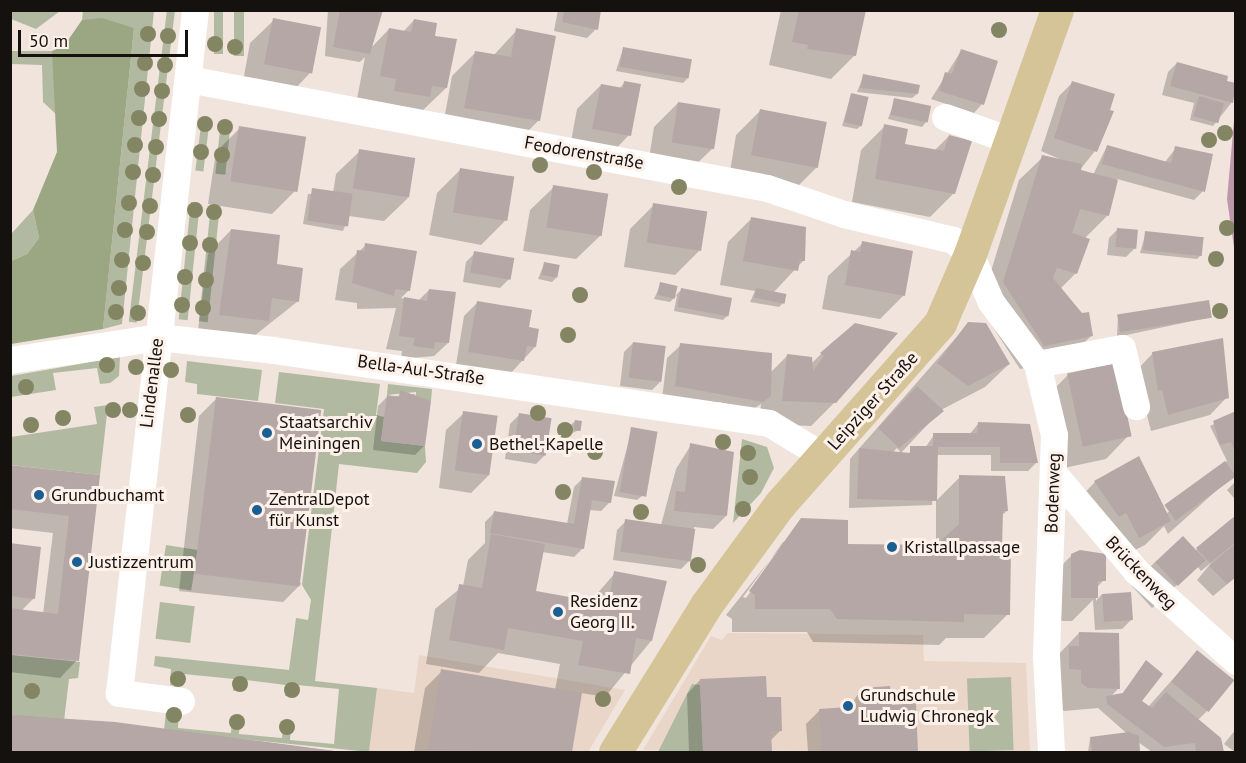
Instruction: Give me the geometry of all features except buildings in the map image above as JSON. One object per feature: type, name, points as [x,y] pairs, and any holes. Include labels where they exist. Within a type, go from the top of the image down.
[{"type":"main road","name":"Leipziger Straße","points":[[615,753],[706,605],[823,456],[940,323],[970,254],[1057,10]]},
{"type":"street","name":"Lindenallee","points":[[181,701],[119,693],[195,10]]},
{"type":"street","name":"Feodorenstraße","points":[[188,79],[767,188],[844,213],[953,240],[970,254]]},
{"type":"street","points":[[945,117],[1010,140]]},
{"type":"street","name":"Bodenweg","points":[[970,254],[991,302],[1037,364],[1054,435],[1055,475],[1046,656],[1051,753]]},
{"type":"street","name":"Bella-Aul-Straße","points":[[10,360],[158,337],[447,372],[769,423],[823,456]]},
{"type":"street","points":[[1037,364],[1122,348],[1136,406]]},
{"type":"street","name":"Brückenweg","points":[[1055,475],[1136,571],[1236,662]]},
{"type":"shaded area","points":[[1235,110],[1235,254],[1227,199]]},
{"type":"shaded area","name":"Grundschule Ludwig Chronegk","points":[[728,633],[923,635],[924,661],[1026,663],[1030,752],[643,750],[711,636],[722,640]]},
{"type":"shaded area","points":[[419,655],[625,690],[588,752],[369,752],[377,688],[414,693]]},
{"type":"green space","points":[[11,10],[60,11],[36,29],[11,19]]},
{"type":"green space","points":[[167,10],[175,11],[137,323],[129,322]]},
{"type":"green space","points":[[83,11],[154,11],[122,324],[103,329],[134,28],[82,20]]},
{"type":"green space","points":[[214,11],[223,11],[223,54],[214,54]]},
{"type":"green space","points":[[234,11],[244,11],[244,56],[234,56]]},
{"type":"green space","points":[[102,18],[134,28],[103,329],[11,344],[11,261],[27,254],[39,238],[33,210],[57,152],[52,51],[64,46],[82,20]]},
{"type":"green space","points":[[11,51],[52,51],[59,117],[43,102],[42,65],[11,64]]},
{"type":"green space","points":[[202,117],[210,118],[203,172],[195,171]]},
{"type":"green space","points":[[221,120],[231,121],[225,175],[215,174]]},
{"type":"green space","points":[[191,202],[200,203],[188,320],[179,319]]},
{"type":"green space","points":[[211,205],[220,206],[208,322],[199,321]]},
{"type":"green space","points":[[33,210],[39,238],[27,254],[11,261],[11,234]]},
{"type":"green space","points":[[120,357],[119,376],[110,383],[100,384],[97,368],[53,373],[56,390],[11,397],[11,376]]},
{"type":"green space","points":[[187,361],[262,370],[258,401],[197,394],[197,384],[185,382]]},
{"type":"green space","points":[[279,372],[380,384],[376,415],[384,417],[381,441],[425,446],[426,462],[417,473],[339,464],[315,681],[377,688],[369,752],[164,731],[166,710],[179,711],[178,728],[231,733],[232,718],[240,719],[239,734],[282,738],[283,723],[291,724],[290,740],[334,744],[339,689],[297,685],[296,697],[285,696],[286,685],[246,680],[244,691],[233,691],[234,679],[184,674],[183,686],[170,685],[171,669],[154,666],[155,656],[289,670],[296,618],[308,620],[311,600],[302,585],[324,409],[275,403]]},
{"type":"green space","points":[[388,384],[432,389],[431,401],[416,399],[416,392],[387,395]]},
{"type":"green space","points":[[108,405],[100,475],[11,465],[11,437],[97,424],[94,407]]},
{"type":"green space","points":[[742,439],[767,447],[774,468],[761,493],[733,523]]},
{"type":"green space","points":[[166,545],[198,550],[191,591],[160,585]]},
{"type":"green space","points":[[160,602],[195,606],[190,643],[155,639]]},
{"type":"green space","points":[[11,655],[80,662],[78,678],[69,679],[64,721],[11,715]]},
{"type":"green space","points":[[1011,677],[1014,750],[970,751],[967,679]]},
{"type":"green space","points":[[692,684],[700,685],[703,752],[658,752]]},
{"type":"place","name":"Staatsarchiv Meiningen","points":[[267,433]]},
{"type":"place","name":"Bethel-Kapelle","points":[[477,444]]},
{"type":"place","name":"Grundbuchamt","points":[[39,495]]},
{"type":"place","name":"ZentralDepot für Kunst","points":[[257,510]]},
{"type":"place","name":"Kristallpassage","points":[[892,547]]},
{"type":"place","name":"Justizzentrum","points":[[77,562]]},
{"type":"place","name":"Residenz Georg II.","points":[[558,612]]},
{"type":"place","name":"Grundschule Ludwig Chronegk","points":[[848,706]]}]
